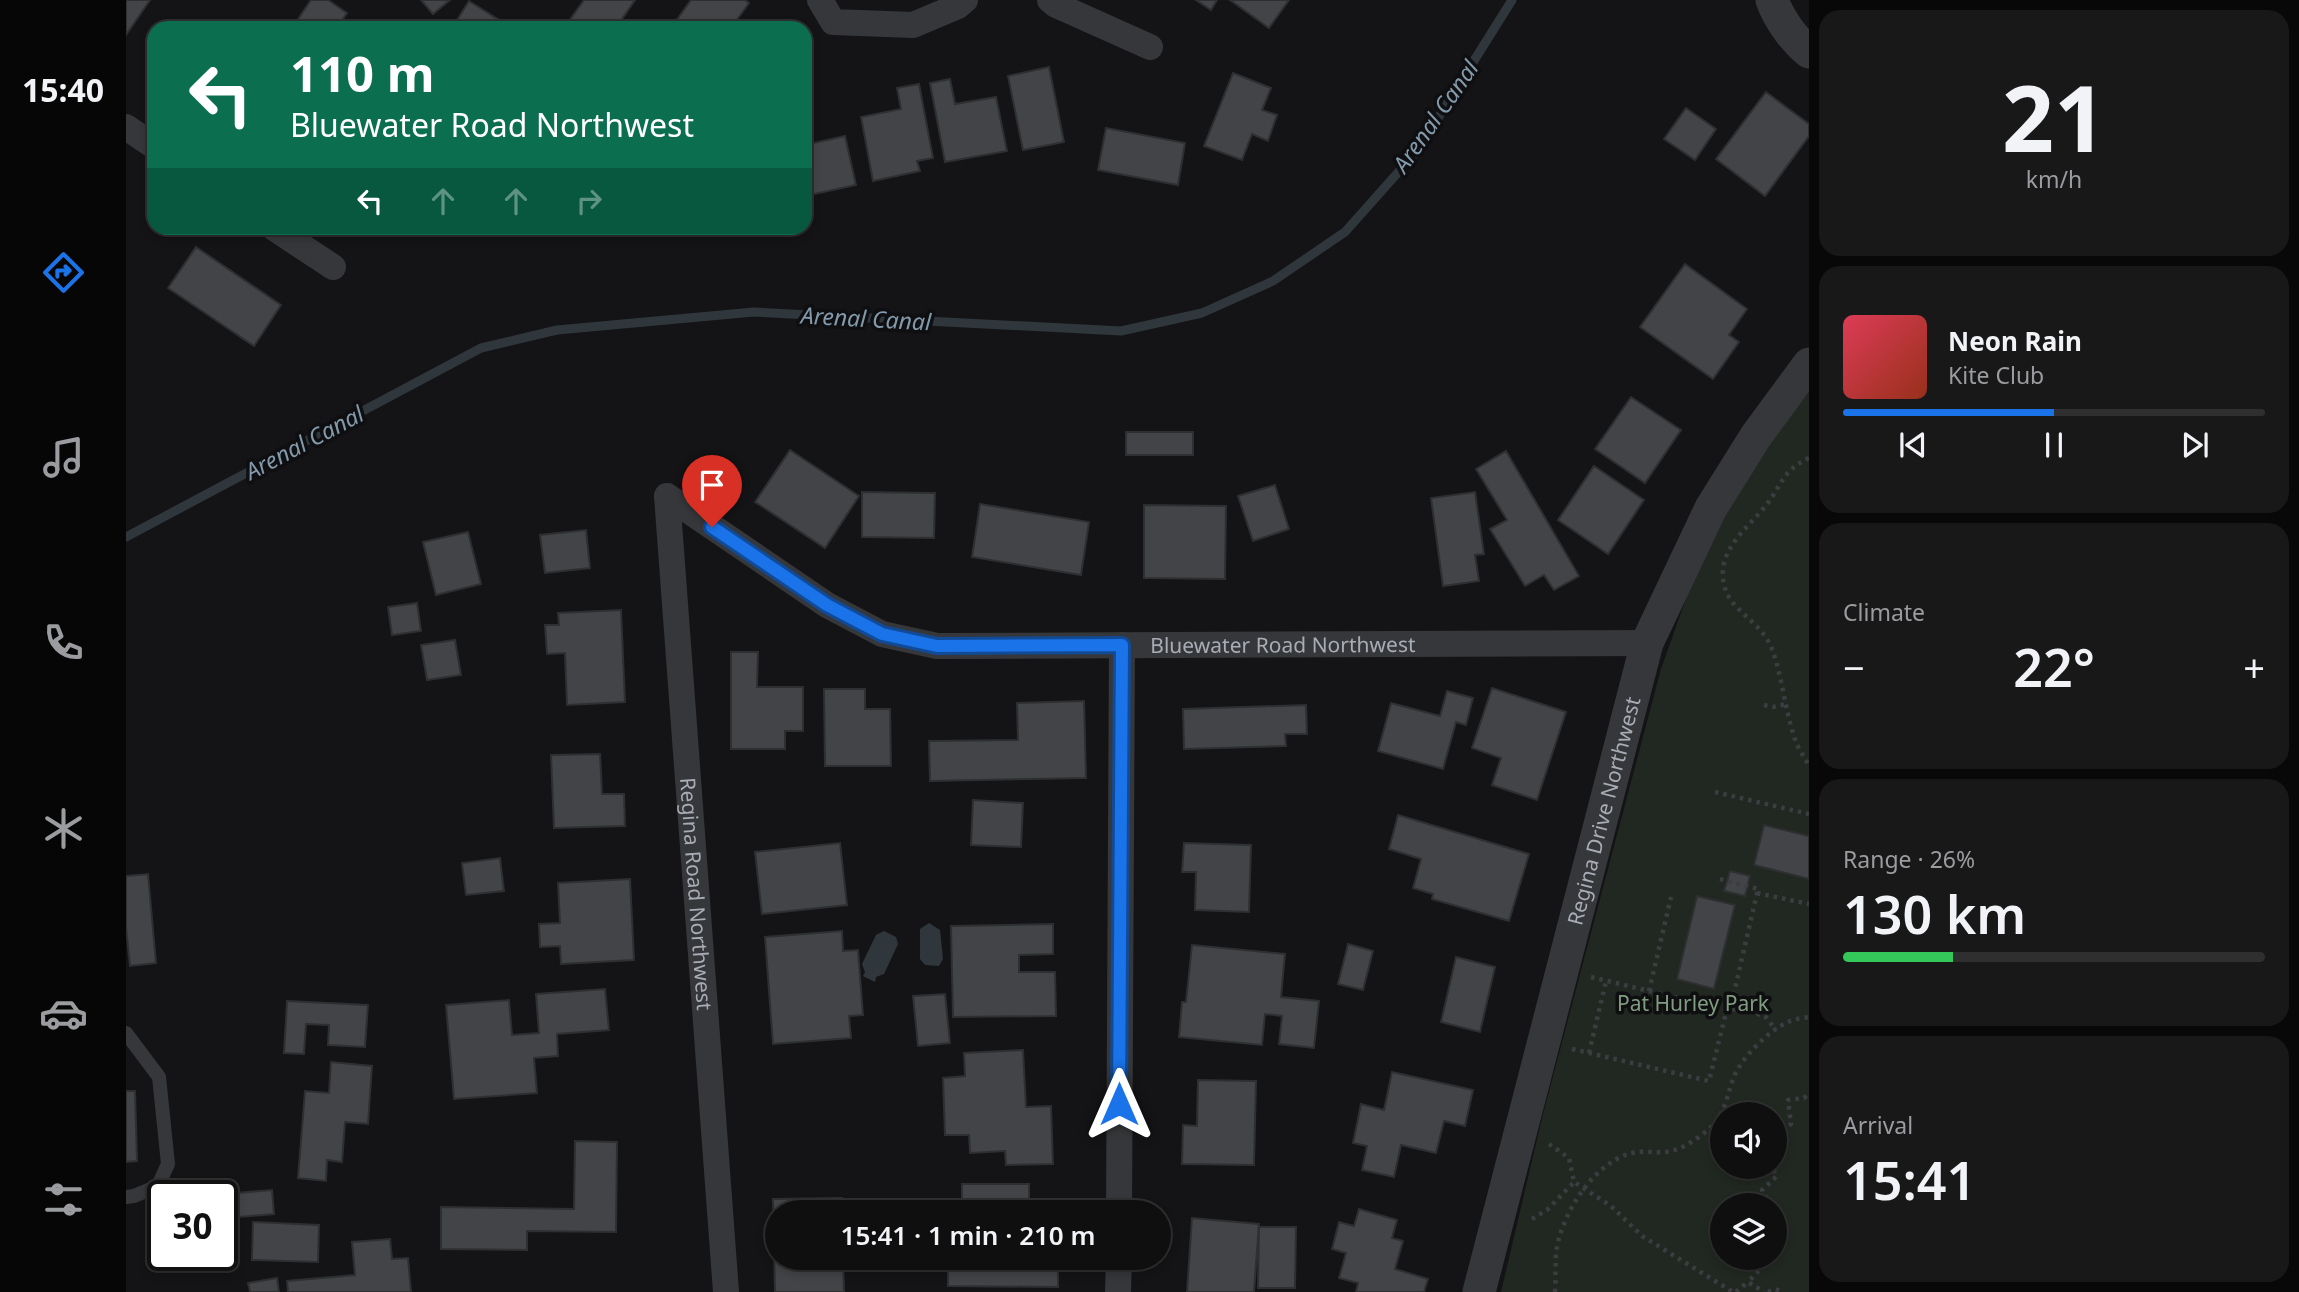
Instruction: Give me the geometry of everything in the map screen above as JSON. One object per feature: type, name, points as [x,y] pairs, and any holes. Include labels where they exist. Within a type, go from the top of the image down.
[{"type":"street","points":[[820,0],[834,22],[913,25],[958,6],[965,0]]},
{"type":"street","points":[[1050,0],[1150,47]]},
{"type":"street","points":[[1778,5],[1801,46],[1809,52]]},
{"type":"street","points":[[126,127],[147,141]]},
{"type":"street","points":[[285,235],[333,267]]},
{"type":"street","name":"Regina Drive Northwest","points":[[1479,1292],[1647,643],[1711,509],[1756,436],[1809,364]]},
{"type":"street","name":"Bluewater Road Northwest","points":[[667,496],[827,605],[882,634],[937,646],[1647,643]]},
{"type":"street","name":"Regina Road Northwest","points":[[667,496],[726,1292]]},
{"type":"street","points":[[1119,1200],[1122,645]]},
{"type":"street","points":[[1118,1292],[1119,1270]]},
{"type":"lane","points":[[126,1033],[159,1077],[168,1164],[158,1186],[126,1198]]},
{"type":"path","points":[[1809,458],[1784,475],[1768,503],[1732,542],[1724,567],[1726,592],[1739,609],[1762,629],[1772,649],[1796,744],[1809,766]]},
{"type":"path","points":[[1764,705],[1773,707],[1786,704]]},
{"type":"path","points":[[1715,792],[1809,814]]},
{"type":"path","points":[[1572,1049],[1709,1081],[1758,889],[1720,879]]},
{"type":"path","points":[[1757,893],[1809,904]]},
{"type":"path","points":[[1649,991],[1671,897]]},
{"type":"path","points":[[1589,977],[1728,1010],[1738,1009],[1765,1016],[1776,1030]]},
{"type":"path","points":[[1589,1053],[1606,981]]},
{"type":"path","points":[[1555,1292],[1556,1253],[1562,1231],[1585,1187],[1616,1158],[1637,1152],[1667,1152],[1692,1142],[1713,1125],[1727,1102],[1734,1077],[1748,1056],[1788,1022],[1809,1017]]},
{"type":"path","points":[[1787,1127],[1791,1124],[1788,1101],[1804,1098],[1809,1093]]},
{"type":"path","points":[[1549,1144],[1569,1158],[1574,1182]]},
{"type":"path","points":[[1763,1193],[1762,1191],[1774,1179]]},
{"type":"path","points":[[1574,1182],[1611,1206],[1642,1236],[1734,1292],[1759,1270]]},
{"type":"path","points":[[1532,1219],[1548,1209],[1574,1182]]},
{"type":"path","points":[[1748,1282],[1766,1292],[1775,1289],[1783,1292]]},
{"type":"green space","name":"Pat Hurley Park","points":[[1809,392],[1809,1292],[1501,1292],[1543,1114],[1661,669],[1688,593],[1746,473]]},
{"type":"shaded area","points":[[929,923],[940,930],[943,959],[939,966],[925,965],[920,959],[920,929]]},
{"type":"shaded area","points":[[884,931],[896,937],[898,944],[884,974],[876,977],[875,982],[863,976],[865,972],[862,964],[876,935]]},
{"type":"building","points":[[126,0],[150,0],[126,35]]},
{"type":"building","points":[[311,0],[328,0],[347,13],[342,21],[297,21]]},
{"type":"building","points":[[421,0],[450,0],[433,14]]},
{"type":"building","points":[[584,0],[635,0],[621,21],[569,21]]},
{"type":"building","points":[[691,0],[745,0],[749,3],[736,21],[676,21]]},
{"type":"building","points":[[1196,0],[1217,0],[1211,10]]},
{"type":"building","points":[[1230,0],[1289,0],[1269,28]]},
{"type":"building","points":[[469,1],[501,21],[456,21]]},
{"type":"building","points":[[1049,67],[1064,142],[1023,150],[1008,76]]},
{"type":"building","points":[[1233,73],[1271,88],[1262,110],[1277,115],[1268,141],[1252,134],[1242,160],[1204,146]]},
{"type":"building","points":[[950,79],[955,104],[996,97],[1007,151],[945,162],[930,83]]},
{"type":"building","points":[[919,84],[933,158],[917,161],[920,171],[873,181],[861,117],[901,109],[897,88]]},
{"type":"building","points":[[1766,92],[1809,124],[1809,136],[1765,196],[1716,159]]},
{"type":"building","points":[[1686,108],[1716,129],[1695,160],[1664,139]]},
{"type":"building","points":[[1106,128],[1185,143],[1178,185],[1098,170]]},
{"type":"building","points":[[845,136],[856,185],[812,194],[812,143]]},
{"type":"building","points":[[196,247],[281,305],[254,346],[168,288]]},
{"type":"building","points":[[1685,264],[1747,309],[1729,335],[1739,342],[1713,379],[1640,327]]},
{"type":"building","points":[[1631,397],[1681,430],[1645,483],[1595,449]]},
{"type":"building","points":[[1126,432],[1193,432],[1193,455],[1126,455]]},
{"type":"building","points":[[790,450],[859,496],[825,548],[755,502]]},
{"type":"building","points":[[1506,451],[1579,576],[1554,590],[1544,575],[1525,586],[1490,529],[1507,520],[1476,469]]},
{"type":"building","points":[[1594,466],[1644,500],[1608,554],[1558,520]]},
{"type":"building","points":[[1275,485],[1289,529],[1253,541],[1238,496]]},
{"type":"building","points":[[862,492],[935,493],[934,538],[862,537]]},
{"type":"building","points":[[1475,492],[1484,554],[1475,555],[1479,581],[1443,586],[1431,498]]},
{"type":"building","points":[[980,504],[1089,522],[1081,575],[972,557]]},
{"type":"building","points":[[1144,505],[1226,506],[1225,579],[1144,578]]},
{"type":"building","points":[[586,530],[590,568],[545,573],[540,535]]},
{"type":"building","points":[[468,532],[481,584],[436,595],[423,542]]},
{"type":"building","points":[[417,603],[421,631],[392,635],[388,607]]},
{"type":"building","points":[[621,610],[625,702],[567,705],[565,653],[547,654],[545,625],[559,625],[558,613]]},
{"type":"building","points":[[455,640],[461,675],[427,680],[421,645]]},
{"type":"building","points":[[731,652],[758,652],[757,687],[803,687],[803,731],[785,731],[785,749],[731,749]]},
{"type":"building","points":[[1492,688],[1566,712],[1537,800],[1492,785],[1501,758],[1472,748]]},
{"type":"building","points":[[824,689],[865,689],[865,709],[890,709],[891,766],[825,766]]},
{"type":"building","points":[[1447,691],[1473,698],[1466,725],[1456,722],[1443,769],[1378,751],[1391,703],[1440,716]]},
{"type":"building","points":[[1084,701],[1086,778],[930,781],[929,741],[1018,740],[1017,703]]},
{"type":"building","points":[[1306,705],[1307,734],[1285,734],[1286,746],[1184,749],[1183,709]]},
{"type":"building","points":[[600,754],[602,794],[624,794],[625,826],[554,828],[551,755]]},
{"type":"building","points":[[973,800],[1023,803],[1021,847],[971,845]]},
{"type":"building","points":[[1398,815],[1529,854],[1509,921],[1432,899],[1433,894],[1413,888],[1421,859],[1389,849]]},
{"type":"building","points":[[1764,825],[1809,836],[1809,879],[1754,865]]},
{"type":"building","points":[[840,843],[847,905],[762,914],[755,852]]},
{"type":"building","points":[[1184,843],[1251,845],[1249,912],[1195,910],[1196,872],[1182,872]]},
{"type":"building","points":[[500,858],[504,891],[466,895],[462,863]]},
{"type":"building","points":[[1730,871],[1750,876],[1745,896],[1724,891]]},
{"type":"building","points":[[148,874],[156,963],[130,966],[126,927],[126,876]]},
{"type":"building","points":[[630,879],[634,960],[561,964],[560,946],[540,947],[539,924],[560,923],[558,883]]},
{"type":"building","points":[[1697,896],[1735,905],[1714,989],[1677,979]]},
{"type":"building","points":[[1053,924],[1053,954],[1019,955],[1019,972],[1055,972],[1056,1016],[953,1017],[951,926]]},
{"type":"building","points":[[842,931],[843,951],[858,950],[863,1015],[849,1016],[851,1038],[773,1044],[765,937]]},
{"type":"building","points":[[1348,944],[1373,951],[1363,990],[1338,984]]},
{"type":"building","points":[[1192,945],[1285,954],[1281,997],[1319,1001],[1314,1048],[1279,1044],[1282,1016],[1265,1014],[1262,1045],[1179,1037]]},
{"type":"building","points":[[1456,957],[1495,967],[1480,1032],[1441,1022]]},
{"type":"building","points":[[605,989],[609,1030],[557,1034],[558,1056],[534,1058],[537,1093],[454,1099],[446,1005],[509,1000],[512,1035],[539,1033],[536,994]]},
{"type":"building","points":[[945,994],[950,1043],[918,1046],[913,996]]},
{"type":"building","points":[[287,1001],[368,1005],[365,1047],[328,1045],[329,1025],[306,1024],[304,1054],[284,1053]]},
{"type":"building","points":[[1023,1050],[1026,1107],[1051,1106],[1053,1164],[1006,1165],[1005,1151],[970,1153],[969,1135],[945,1135],[943,1078],[965,1076],[964,1053]]},
{"type":"building","points":[[331,1062],[372,1066],[368,1124],[345,1122],[342,1162],[327,1160],[326,1181],[298,1178],[305,1091],[329,1093]]},
{"type":"building","points":[[1392,1072],[1473,1090],[1465,1126],[1444,1121],[1436,1153],[1401,1145],[1394,1177],[1362,1170],[1367,1146],[1353,1143],[1361,1104],[1384,1110]]},
{"type":"building","points":[[1198,1080],[1256,1081],[1254,1165],[1182,1164],[1183,1125],[1197,1126]]},
{"type":"building","points":[[126,1091],[135,1091],[137,1161],[126,1162]]},
{"type":"building","points":[[575,1141],[617,1142],[616,1232],[527,1231],[527,1250],[441,1249],[441,1207],[574,1209]]},
{"type":"building","points":[[962,1184],[1029,1184],[1029,1200],[962,1200]]},
{"type":"building","points":[[272,1190],[274,1214],[239,1217],[238,1193]]},
{"type":"building","points":[[842,1198],[842,1200],[773,1200]]},
{"type":"building","points":[[1359,1209],[1397,1220],[1392,1238],[1403,1241],[1395,1269],[1428,1279],[1424,1292],[1356,1292],[1358,1283],[1339,1278],[1346,1253],[1332,1249],[1339,1222],[1354,1226]]},
{"type":"building","points":[[1192,1218],[1259,1224],[1254,1292],[1187,1292]]},
{"type":"building","points":[[253,1222],[319,1225],[318,1262],[252,1260]]},
{"type":"building","points":[[1259,1227],[1296,1227],[1295,1288],[1258,1288]]},
{"type":"building","points":[[390,1239],[392,1259],[408,1258],[411,1292],[288,1292],[287,1281],[355,1275],[352,1242]]},
{"type":"building","points":[[775,1270],[843,1270],[844,1292],[775,1292]]},
{"type":"building","points":[[948,1270],[1058,1270],[1058,1287],[948,1286]]},
{"type":"building","points":[[277,1278],[279,1292],[250,1292],[248,1283]]},
{"type":"waterway","name":"Arenal Canal","points":[[126,537],[481,348],[557,330],[754,312],[1121,331],[1202,313],[1273,281],[1345,232],[1418,150],[1512,0]]},
{"type":"route","points":[[712,527],[827,605],[882,634],[937,646],[1122,645],[1119,1104]]}]
